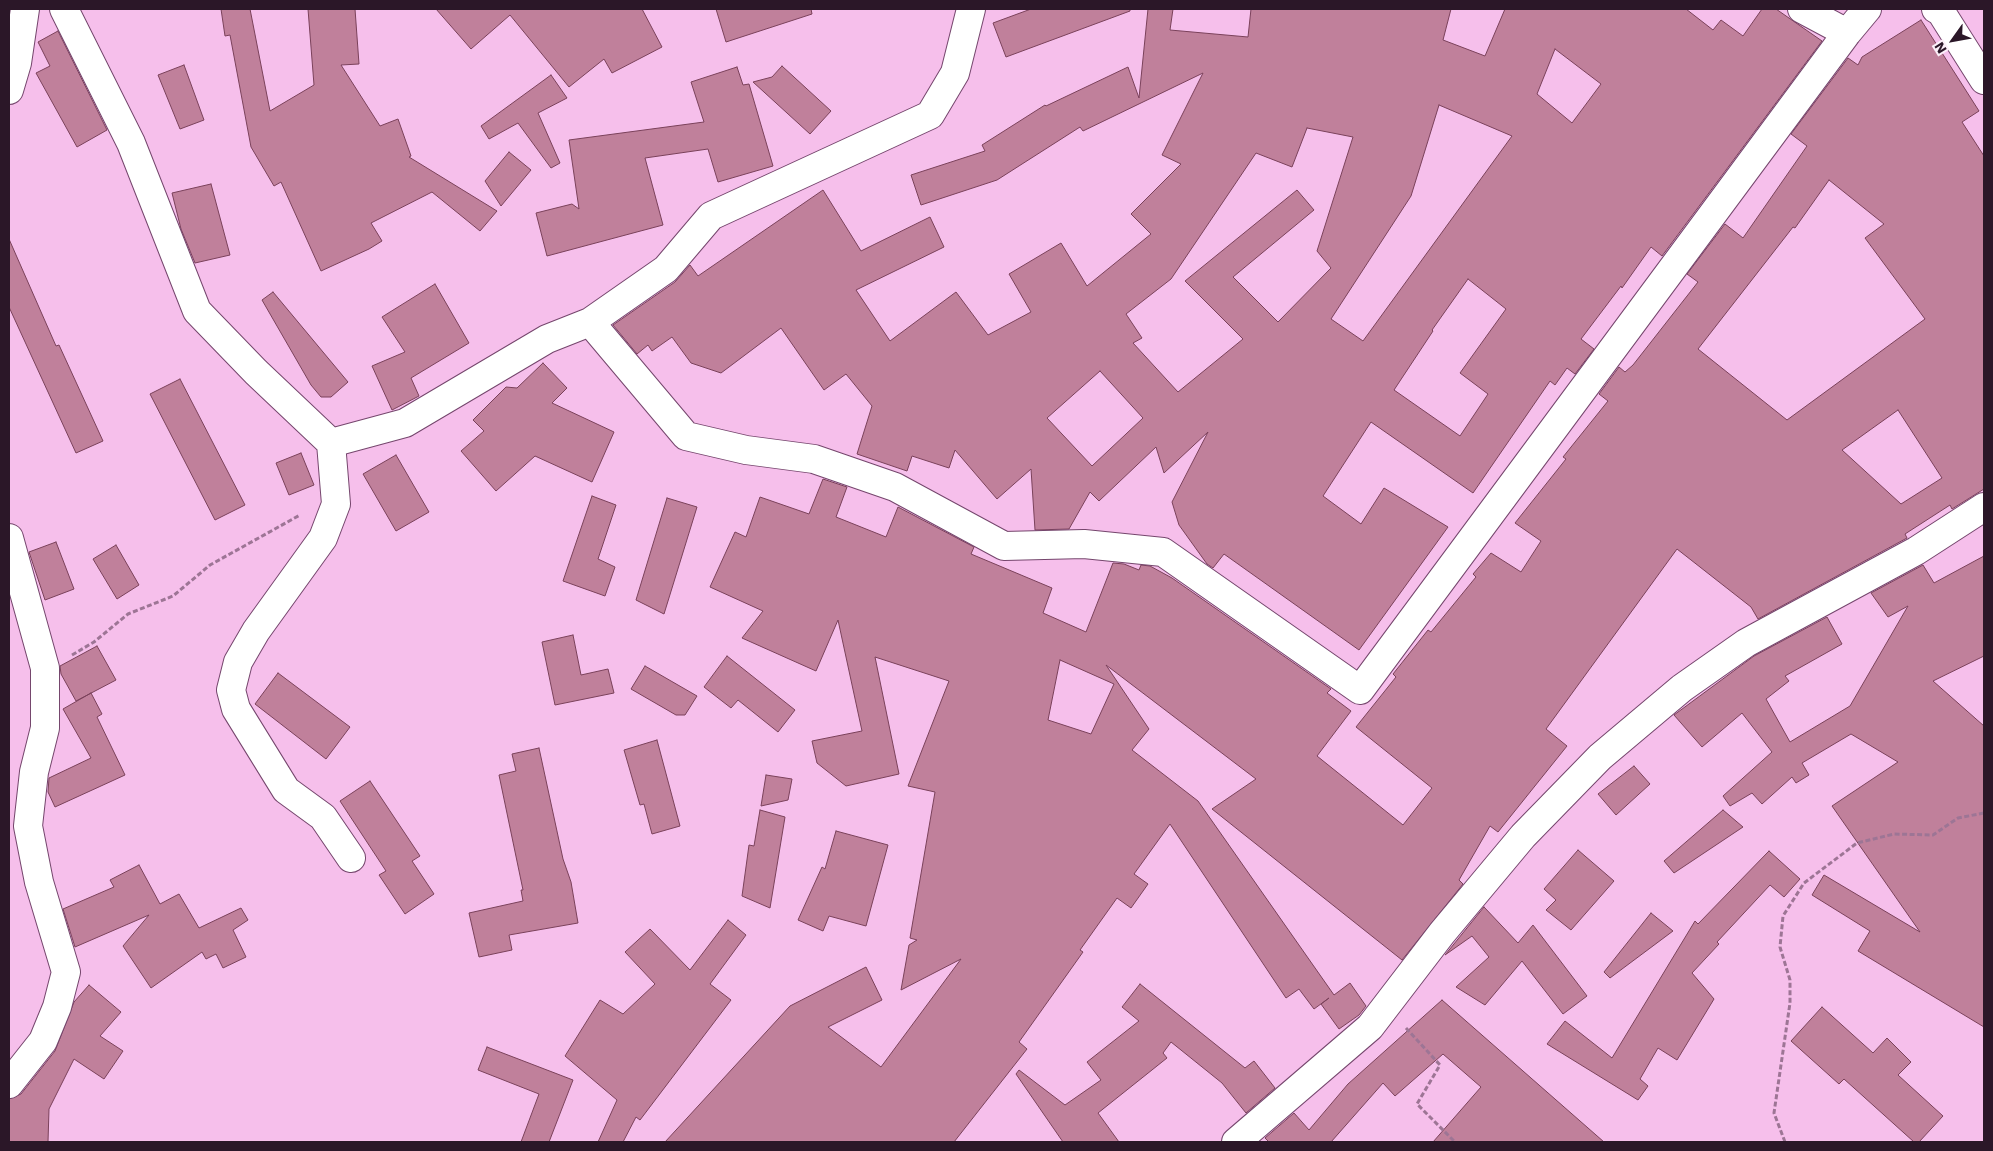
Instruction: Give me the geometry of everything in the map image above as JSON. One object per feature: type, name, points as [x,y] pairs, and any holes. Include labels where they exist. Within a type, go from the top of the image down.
[{"type":"street","points":[[9,90],[17,63],[25,9]]},
{"type":"street","points":[[64,9],[131,143],[197,311],[256,372],[331,443],[336,504],[323,538],[256,631],[238,662],[231,690],[236,709],[286,790],[323,817],[351,858]]},
{"type":"street","points":[[331,443],[405,423],[548,339],[590,322],[666,269],[711,216],[930,115],[956,73],[971,9]]},
{"type":"street","points":[[1802,9],[1847,33]]},
{"type":"street","points":[[590,322],[686,436],[746,450],[814,459],[895,487],[1004,546],[1084,544],[1163,552],[1360,690],[1847,33],[1867,9]]},
{"type":"street","points":[[1936,9],[1941,12],[1980,64]]},
{"type":"street","points":[[1236,1142],[1370,1027],[1442,933],[1523,836],[1600,757],[1674,694],[1746,643],[1916,552],[1984,507]]},
{"type":"street","points":[[9,538],[45,668],[44,728],[34,772],[28,826],[39,882],[66,972],[57,1007],[43,1041],[9,1084]]},
{"type":"path","points":[[45,668],[94,642],[128,614],[173,596],[218,561],[307,511],[336,504]]},
{"type":"path","points":[[1785,1142],[1774,1113],[1790,1003],[1790,980],[1780,947],[1783,916],[1804,884],[1857,844],[1894,834],[1933,835],[1958,818],[1984,813]]},
{"type":"path","points":[[1386,1006],[1440,1065],[1417,1104],[1455,1142]]},
{"type":"building","points":[[221,9],[250,9],[270,111],[314,85],[308,9],[355,9],[359,64],[341,65],[380,126],[398,119],[411,156],[409,157],[497,211],[480,231],[432,192],[371,223],[382,241],[321,271],[281,182],[274,186],[251,147],[230,35],[225,36]]},
{"type":"building","points":[[436,9],[642,9],[662,47],[612,73],[604,59],[569,87],[510,15],[471,49]]},
{"type":"building","points":[[716,9],[811,9],[812,14],[726,42]]},
{"type":"building","points":[[1031,9],[1130,9],[1130,11],[1006,57],[993,23]]},
{"type":"building","points":[[1148,9],[1173,9],[1170,30],[1248,37],[1251,9],[1451,9],[1443,40],[1485,56],[1505,9],[1686,9],[1713,30],[1721,20],[1743,36],[1762,9],[1776,9],[1822,41],[1662,256],[1651,247],[1622,288],[1621,286],[1581,339],[1594,349],[1575,374],[1567,368],[1555,385],[1550,381],[1473,493],[1371,422],[1323,496],[1361,524],[1384,488],[1448,527],[1359,650],[1224,554],[1213,568],[1207,564],[1179,525],[1172,502],[1208,432],[1164,473],[1156,447],[1099,501],[1090,492],[1069,529],[1035,530],[1031,469],[997,499],[955,450],[949,468],[912,456],[907,471],[857,454],[872,406],[846,374],[824,390],[781,328],[721,373],[691,363],[672,337],[652,351],[648,345],[637,354],[613,325],[675,282],[690,265],[698,276],[823,190],[861,251],[930,217],[944,247],[856,290],[890,341],[956,292],[988,335],[1031,312],[1009,274],[1061,243],[1087,286],[1151,234],[1131,214],[1181,164],[1162,155],[1203,73],[1083,131],[1080,127],[997,180],[921,205],[911,175],[985,151],[982,145],[1045,105],[1128,67],[1139,98]],"holes":[[[1555,49],[1601,84],[1572,123],[1537,94]],[[1439,105],[1512,136],[1363,341],[1331,319],[1411,196]],[[1307,128],[1353,137],[1317,251],[1331,268],[1278,322],[1233,277],[1314,210],[1297,190],[1185,281],[1243,339],[1178,392],[1133,343],[1142,338],[1126,314],[1171,279],[1256,153],[1292,167]],[[1468,279],[1506,309],[1460,373],[1488,394],[1460,436],[1394,390]],[[1100,371],[1143,418],[1092,466],[1047,418]]]},
{"type":"building","points":[[1921,20],[1979,111],[1962,122],[1984,156],[1984,489],[1952,509],[1950,505],[1905,534],[1907,538],[1758,619],[1751,607],[1677,549],[1546,729],[1567,746],[1498,832],[1490,826],[1459,880],[1463,884],[1402,960],[1212,809],[1256,779],[1106,665],[1149,729],[1132,750],[1198,801],[1334,995],[1350,983],[1366,1006],[1359,1015],[1339,1029],[1321,1004],[1329,998],[1314,1009],[1299,989],[1286,998],[1170,824],[1134,874],[1148,884],[1131,908],[1117,898],[1080,950],[1083,952],[1019,1042],[1027,1049],[954,1142],[665,1142],[790,1006],[866,967],[882,1000],[828,1027],[881,1067],[961,959],[901,990],[909,945],[917,940],[910,938],[935,792],[908,786],[949,681],[875,657],[899,774],[846,786],[817,763],[812,741],[862,731],[838,620],[816,671],[742,638],[763,611],[710,587],[735,532],[746,537],[760,497],[809,514],[823,479],[847,487],[836,517],[886,537],[898,507],[974,547],[971,554],[1052,588],[1043,613],[1086,632],[1113,563],[1124,564],[1139,570],[1141,565],[1150,566],[1172,578],[1331,689],[1327,693],[1351,711],[1317,756],[1403,825],[1432,788],[1356,727],[1396,677],[1393,674],[1428,630],[1431,632],[1476,577],[1473,574],[1491,553],[1521,572],[1541,541],[1515,523],[1566,459],[1563,457],[1608,401],[1599,394],[1619,367],[1625,372],[1633,365],[1698,282],[1687,274],[1725,224],[1743,238],[1807,146],[1791,134],[1848,58],[1858,65],[1862,57]],"holes":[[[1829,180],[1884,224],[1865,238],[1925,319],[1787,420],[1698,349],[1793,227],[1795,228]],[[1898,410],[1942,478],[1901,504],[1842,450]],[[1060,660],[1114,684],[1091,734],[1048,720]]]},
{"type":"building","points":[[58,31],[107,130],[77,147],[36,73],[50,66],[38,42]]},
{"type":"building","points":[[184,65],[204,120],[180,129],[158,75]]},
{"type":"building","points":[[782,66],[831,111],[810,134],[753,82],[772,77]]},
{"type":"building","points":[[737,67],[743,85],[749,84],[773,166],[718,182],[708,149],[645,158],[663,225],[547,256],[536,213],[572,204],[579,209],[569,140],[704,122],[691,82]]},
{"type":"building","points":[[551,75],[567,98],[538,113],[560,163],[551,168],[518,123],[489,139],[481,126]]},
{"type":"building","points":[[509,152],[531,170],[501,206],[485,181]]},
{"type":"building","points":[[211,184],[230,255],[195,263],[181,229],[172,193]]},
{"type":"building","points":[[9,239],[56,346],[59,345],[103,441],[76,453],[9,307]]},
{"type":"building","points":[[435,284],[469,343],[411,378],[419,396],[392,410],[372,366],[405,352],[382,317]]},
{"type":"building","points":[[273,292],[348,382],[331,397],[321,397],[311,385],[262,300]]},
{"type":"building","points":[[543,363],[567,388],[552,403],[614,432],[592,482],[535,456],[496,491],[461,451],[484,431],[473,420],[506,387],[517,388]]},
{"type":"building","points":[[180,379],[245,505],[215,520],[150,394]]},
{"type":"building","points":[[301,453],[314,485],[289,495],[276,463]]},
{"type":"building","points":[[396,455],[429,512],[396,531],[363,474]]},
{"type":"building","points":[[592,496],[616,505],[598,559],[615,567],[605,596],[563,581]]},
{"type":"building","points":[[667,498],[697,507],[664,614],[636,600]]},
{"type":"building","points":[[56,542],[74,589],[45,600],[29,552]]},
{"type":"building","points":[[116,545],[139,585],[117,599],[93,559]]},
{"type":"building","points":[[1984,556],[1984,656],[1933,681],[1984,726],[1984,1027],[1858,951],[1870,931],[1812,895],[1824,875],[1920,932],[1832,806],[1898,762],[1851,734],[1802,763],[1809,775],[1796,783],[1792,777],[1762,804],[1752,793],[1730,806],[1723,796],[1772,752],[1742,713],[1702,747],[1674,715],[1754,656],[1827,617],[1842,644],[1785,676],[1789,681],[1766,699],[1790,742],[1850,706],[1908,606],[1888,617],[1871,593],[1923,565],[1934,583]]},
{"type":"building","points":[[573,635],[581,675],[608,669],[614,693],[555,705],[542,642]]},
{"type":"building","points":[[97,646],[116,680],[76,701],[61,674],[60,666]]},
{"type":"building","points":[[727,656],[795,710],[778,732],[738,700],[731,708],[704,687]]},
{"type":"building","points":[[645,666],[697,696],[685,715],[676,715],[631,689]]},
{"type":"building","points":[[278,673],[350,727],[326,759],[255,704]]},
{"type":"building","points":[[91,693],[102,714],[97,717],[125,775],[55,807],[48,792],[49,778],[91,758],[63,709]]},
{"type":"building","points":[[657,740],[680,826],[652,834],[644,804],[640,805],[624,750]]},
{"type":"building","points":[[539,748],[563,859],[571,882],[578,923],[509,935],[512,950],[479,957],[469,913],[523,901],[521,890],[523,890],[499,775],[516,771],[512,754]]},
{"type":"building","points":[[1634,766],[1650,784],[1616,815],[1598,794]]},
{"type":"building","points":[[766,775],[792,779],[788,800],[761,806]]},
{"type":"building","points":[[370,781],[420,856],[412,861],[434,894],[405,914],[379,875],[386,871],[340,801]]},
{"type":"building","points":[[760,810],[785,817],[770,908],[742,896],[749,845],[754,846]]},
{"type":"building","points":[[1723,810],[1743,827],[1674,873],[1664,861]]},
{"type":"building","points":[[836,831],[888,845],[866,926],[829,916],[823,931],[798,920],[822,867],[825,869]]},
{"type":"building","points":[[1578,850],[1614,881],[1571,930],[1546,910],[1556,900],[1544,889]]},
{"type":"building","points":[[1769,851],[1800,879],[1784,897],[1770,885],[1717,942],[1719,944],[1692,973],[1714,999],[1677,1060],[1658,1048],[1640,1079],[1648,1086],[1638,1100],[1547,1044],[1565,1021],[1612,1058],[1695,921],[1698,924]]},
{"type":"building","points":[[139,865],[160,904],[179,894],[199,928],[241,908],[248,920],[233,930],[246,957],[223,968],[216,954],[206,959],[202,952],[151,988],[123,946],[149,915],[75,947],[63,909],[114,887],[110,880]]},
{"type":"building","points":[[1484,907],[1518,943],[1533,925],[1587,996],[1563,1014],[1522,961],[1485,1005],[1456,987],[1489,957],[1472,936],[1445,955]]},
{"type":"building","points":[[1651,913],[1673,931],[1610,978],[1604,972]]},
{"type":"building","points":[[728,920],[746,935],[710,984],[731,1000],[640,1120],[636,1117],[623,1142],[598,1142],[617,1100],[565,1056],[600,1000],[623,1014],[655,984],[625,952],[650,929],[690,970]]},
{"type":"building","points":[[1140,984],[1245,1068],[1254,1061],[1275,1088],[1246,1113],[1222,1083],[1171,1042],[1163,1053],[1167,1058],[1098,1113],[1119,1142],[1063,1142],[1016,1074],[1019,1070],[1065,1105],[1101,1080],[1087,1062],[1139,1021],[1122,1007]]},
{"type":"building","points":[[89,985],[121,1012],[100,1036],[123,1051],[104,1079],[74,1059],[49,1109],[48,1142],[9,1142],[9,1099],[21,1094],[55,1051],[74,1002]]},
{"type":"building","points":[[1442,1000],[1604,1142],[1433,1142],[1481,1087],[1443,1054],[1395,1096],[1383,1083],[1331,1142],[1269,1142],[1265,1138],[1294,1113],[1309,1130],[1348,1084]]},
{"type":"building","points":[[1822,1007],[1873,1053],[1887,1038],[1911,1062],[1898,1075],[1943,1116],[1919,1142],[1914,1142],[1844,1079],[1839,1084],[1791,1041]]},
{"type":"building","points":[[487,1047],[573,1080],[549,1142],[521,1142],[539,1094],[478,1070]]}]
